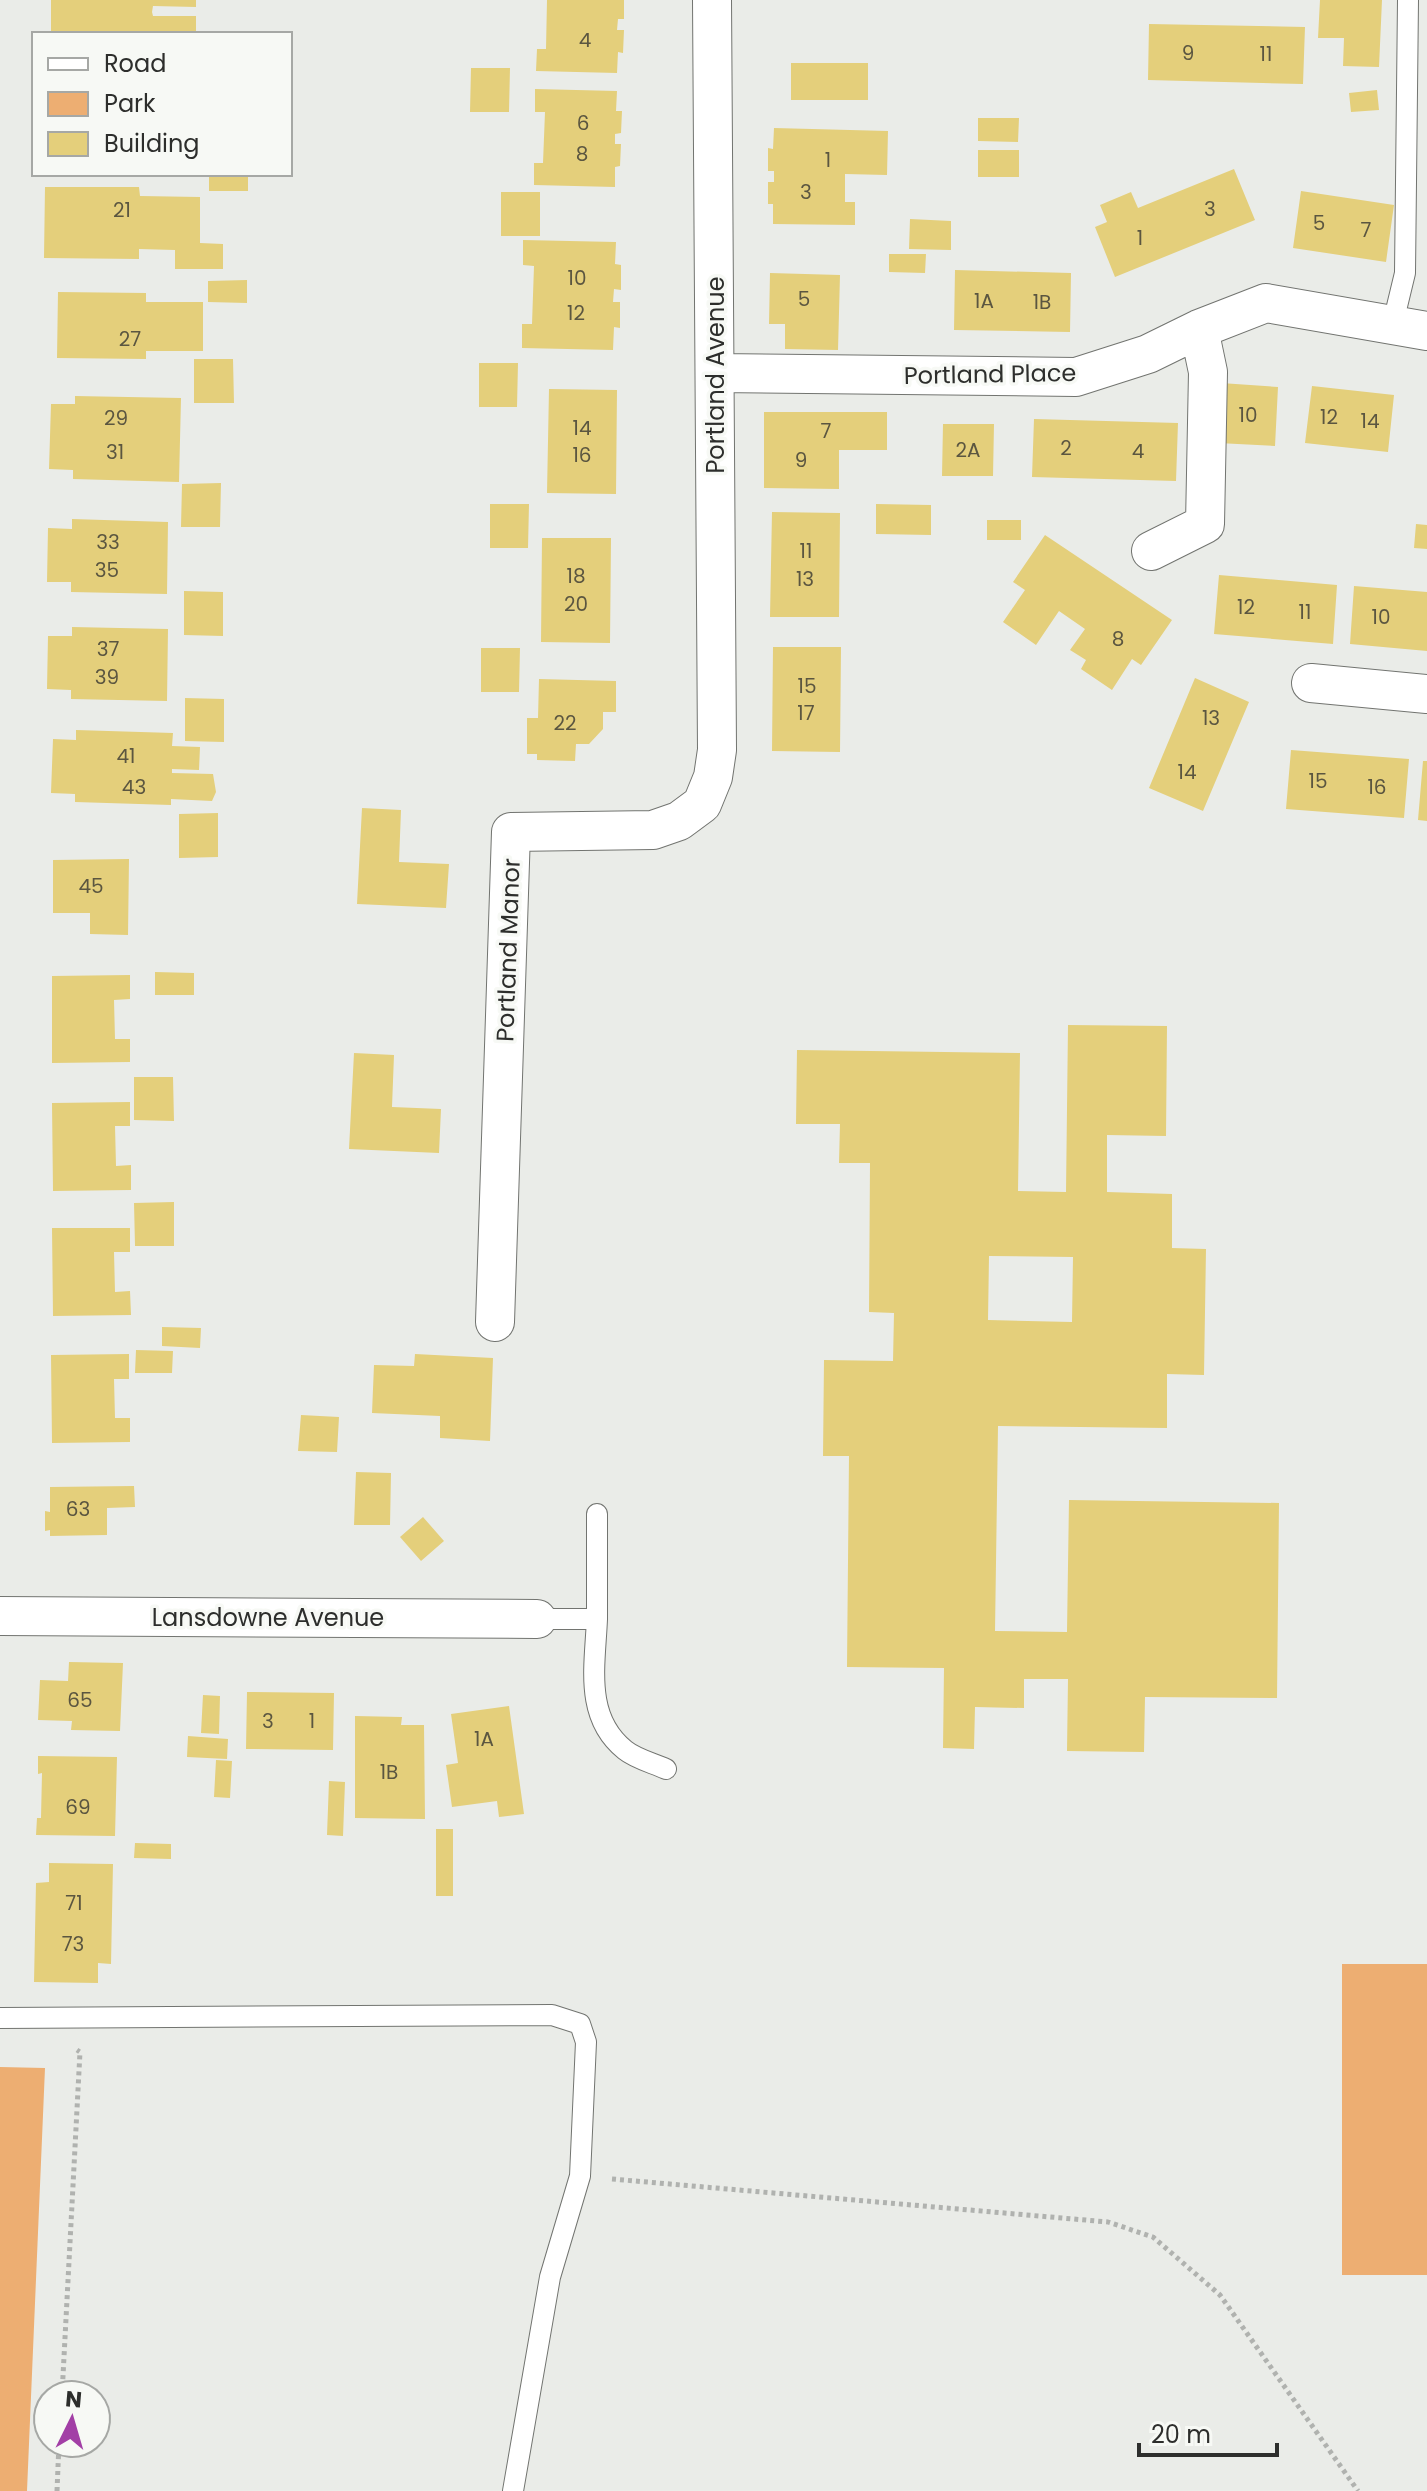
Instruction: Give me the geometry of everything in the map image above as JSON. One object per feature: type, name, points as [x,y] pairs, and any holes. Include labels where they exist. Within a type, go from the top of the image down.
[{"type":"street","name":"Portland Avenue","points":[[712,0],[717,750]]},
{"type":"street","name":"Portland Place","points":[[716,373],[1076,377],[1148,354],[1199,329],[1266,303],[1410,329]]},
{"type":"street","points":[[1151,551],[1205,524],[1208,372],[1199,329]]},
{"type":"street","points":[[1311,683],[1427,694]]},
{"type":"street","name":"Portland Manor","points":[[495,1322],[511,832],[653,830],[679,821],[702,804],[713,777],[717,750]]},
{"type":"street","name":"Lansdowne Avenue","points":[[0,1616],[537,1619]]},
{"type":"lane","name":"Portland Place","points":[[1408,0],[1405,273],[1410,329]]},
{"type":"lane","points":[[597,1514],[594,1694],[601,1721],[626,1751],[666,1769]]},
{"type":"lane","points":[[537,1619],[597,1619]]},
{"type":"lane","points":[[0,2018],[552,2015],[580,2024],[586,2042],[580,2176],[550,2277],[513,2491]]},
{"type":"path","points":[[63,2379],[80,2052],[67,2046]]},
{"type":"path","points":[[580,2176],[1108,2222],[1153,2237],[1220,2295],[1358,2491]]},
{"type":"path","points":[[57,2491],[58,2459]]},
{"type":"green space","points":[[1342,1964],[1427,1964],[1427,2275],[1342,2275]]},
{"type":"green space","points":[[0,2067],[45,2068],[27,2491],[0,2491]]},
{"type":"building","points":[[51,0],[196,0],[196,7],[153,6],[152,12],[153,16],[196,16],[196,32],[51,32]]},
{"type":"building","points":[[547,0],[624,0],[624,19],[618,19],[617,30],[624,30],[623,53],[618,52],[617,73],[536,71],[537,49],[546,49]]},
{"type":"building","points":[[1320,0],[1382,0],[1379,67],[1343,66],[1344,38],[1318,38]]},
{"type":"building","points":[[1149,24],[1305,27],[1303,84],[1148,80]]},
{"type":"building","points":[[791,63],[868,63],[868,100],[791,100]]},
{"type":"building","points":[[471,68],[510,68],[509,112],[470,112]]},
{"type":"building","points":[[535,89],[617,91],[616,111],[622,111],[621,133],[615,134],[615,144],[621,144],[620,166],[615,167],[615,187],[534,185],[534,163],[543,163],[545,112],[535,112]]},
{"type":"building","points":[[1377,90],[1379,110],[1351,112],[1349,93]]},
{"type":"building","points":[[978,118],[1019,118],[1018,142],[978,141]]},
{"type":"building","points":[[774,128],[888,131],[887,175],[845,174],[845,202],[855,202],[855,225],[773,224],[773,204],[768,204],[768,182],[774,182],[774,171],[768,171],[768,148],[773,149]]},
{"type":"building","points":[[978,150],[1019,150],[1019,177],[978,177]]},
{"type":"building","points":[[1234,169],[1255,220],[1115,277],[1095,227],[1107,222],[1100,205],[1131,192],[1138,208]]},
{"type":"building","points":[[209,176],[248,176],[248,191],[209,191]]},
{"type":"building","points":[[45,187],[139,187],[140,196],[200,197],[200,243],[223,244],[223,269],[175,269],[175,250],[139,249],[139,259],[44,258]]},
{"type":"building","points":[[1301,191],[1394,205],[1386,262],[1293,248]]},
{"type":"building","points":[[501,192],[540,192],[540,236],[501,236]]},
{"type":"building","points":[[910,219],[951,221],[951,250],[909,249]]},
{"type":"building","points":[[523,240],[616,242],[615,264],[621,265],[621,290],[614,289],[613,302],[620,302],[620,328],[614,327],[613,350],[522,348],[522,324],[532,324],[534,266],[523,265]]},
{"type":"building","points":[[889,254],[926,254],[925,273],[889,272]]},
{"type":"building","points":[[955,270],[1071,273],[1070,332],[954,330]]},
{"type":"building","points":[[770,273],[840,275],[838,350],[785,349],[785,324],[769,324]]},
{"type":"building","points":[[247,280],[247,303],[208,302],[208,281]]},
{"type":"building","points":[[58,292],[146,293],[146,302],[203,302],[203,351],[146,351],[146,359],[57,358]]},
{"type":"building","points":[[194,359],[233,359],[234,403],[194,403]]},
{"type":"building","points":[[479,363],[518,363],[517,407],[479,407]]},
{"type":"building","points":[[1221,383],[1278,387],[1275,446],[1218,443]]},
{"type":"building","points":[[1312,386],[1394,395],[1388,452],[1305,443]]},
{"type":"building","points":[[549,389],[617,390],[616,494],[547,493]]},
{"type":"building","points":[[75,396],[181,398],[179,482],[73,479],[73,470],[49,469],[51,404],[75,404]]},
{"type":"building","points":[[764,412],[887,412],[887,450],[839,450],[839,489],[764,488]]},
{"type":"building","points":[[1034,419],[1178,423],[1176,481],[1032,477]]},
{"type":"building","points":[[943,424],[994,424],[993,476],[942,476]]},
{"type":"building","points":[[221,483],[220,527],[181,527],[182,484]]},
{"type":"building","points":[[490,504],[529,504],[528,548],[490,548]]},
{"type":"building","points":[[876,504],[931,505],[931,535],[876,534]]},
{"type":"building","points":[[772,512],[840,513],[839,617],[770,617]]},
{"type":"building","points":[[72,519],[168,522],[167,594],[71,592],[71,582],[47,582],[48,528],[72,529]]},
{"type":"building","points":[[987,520],[1021,520],[1021,540],[987,540]]},
{"type":"building","points":[[1416,524],[1427,525],[1427,549],[1414,548]]},
{"type":"building","points":[[1045,535],[1172,620],[1141,665],[1132,659],[1112,690],[1081,669],[1086,660],[1070,650],[1085,629],[1059,611],[1036,645],[1003,622],[1025,590],[1013,582]]},
{"type":"building","points":[[542,538],[611,538],[610,643],[541,642]]},
{"type":"building","points":[[1219,575],[1337,585],[1333,644],[1214,634]]},
{"type":"building","points":[[1354,586],[1427,592],[1427,651],[1350,644]]},
{"type":"building","points":[[184,591],[223,592],[223,636],[184,635]]},
{"type":"building","points":[[72,627],[168,629],[167,701],[71,699],[71,690],[47,689],[48,636],[72,636]]},
{"type":"building","points":[[773,647],[841,647],[840,752],[772,751]]},
{"type":"building","points":[[481,648],[520,648],[519,692],[481,692]]},
{"type":"building","points":[[1195,678],[1249,702],[1203,811],[1149,788]]},
{"type":"building","points":[[539,679],[616,681],[616,712],[603,712],[603,729],[589,744],[576,744],[575,761],[537,760],[537,754],[527,754],[527,718],[538,718]]},
{"type":"building","points":[[185,698],[224,699],[224,742],[185,741]]},
{"type":"building","points":[[76,730],[173,733],[172,746],[200,747],[199,770],[172,769],[172,773],[213,774],[216,792],[212,801],[171,799],[171,805],[75,802],[75,794],[51,793],[53,739],[76,740]]},
{"type":"building","points":[[1291,750],[1409,759],[1404,818],[1286,809]]},
{"type":"building","points":[[1423,761],[1427,761],[1427,821],[1418,820]]},
{"type":"building","points":[[362,808],[401,810],[399,862],[449,864],[446,908],[357,904]]},
{"type":"building","points":[[218,813],[218,857],[179,858],[179,814]]},
{"type":"building","points":[[129,859],[128,935],[90,934],[90,913],[53,913],[53,860]]},
{"type":"building","points":[[155,972],[194,973],[194,995],[155,995]]},
{"type":"building","points":[[130,975],[130,999],[114,1000],[115,1039],[130,1039],[130,1062],[52,1063],[52,976]]},
{"type":"building","points":[[1068,1025],[1167,1026],[1166,1136],[1107,1135],[1107,1192],[1172,1194],[1172,1248],[1206,1249],[1204,1375],[1167,1374],[1167,1428],[998,1426],[995,1631],[1067,1632],[1069,1500],[1279,1503],[1277,1698],[1145,1697],[1144,1752],[1067,1751],[1068,1679],[1024,1679],[1024,1708],[975,1707],[974,1749],[943,1748],[944,1668],[847,1667],[849,1456],[823,1456],[824,1360],[893,1361],[894,1313],[869,1312],[870,1163],[839,1163],[840,1124],[796,1124],[797,1050],[1020,1053],[1018,1191],[1066,1192]],"holes":[[[989,1256],[1073,1257],[1072,1322],[988,1320]]]},
{"type":"building","points":[[354,1053],[394,1055],[392,1107],[441,1109],[439,1153],[349,1149]]},
{"type":"building","points":[[134,1077],[173,1077],[174,1121],[134,1120]]},
{"type":"building","points":[[130,1102],[130,1126],[115,1126],[116,1166],[131,1165],[131,1190],[53,1191],[52,1103]]},
{"type":"building","points":[[174,1202],[174,1246],[135,1246],[134,1203]]},
{"type":"building","points":[[52,1228],[130,1228],[130,1252],[114,1252],[115,1292],[130,1291],[131,1315],[53,1316]]},
{"type":"building","points":[[162,1327],[201,1328],[200,1348],[162,1346]]},
{"type":"building","points":[[136,1350],[173,1351],[172,1373],[135,1373]]},
{"type":"building","points":[[129,1354],[129,1379],[114,1379],[115,1418],[130,1418],[130,1442],[52,1443],[51,1355]]},
{"type":"building","points":[[415,1354],[493,1358],[490,1441],[440,1438],[440,1416],[372,1413],[374,1365],[414,1366]]},
{"type":"building","points":[[301,1415],[339,1417],[337,1452],[298,1451]]},
{"type":"building","points":[[356,1472],[391,1473],[390,1525],[354,1525]]},
{"type":"building","points":[[134,1486],[135,1507],[107,1508],[107,1535],[50,1536],[50,1530],[45,1531],[45,1511],[50,1512],[50,1487]]},
{"type":"building","points":[[423,1517],[444,1541],[421,1561],[400,1537]]},
{"type":"building","points":[[69,1662],[123,1663],[120,1731],[71,1730],[72,1721],[38,1720],[40,1680],[68,1681]]},
{"type":"building","points":[[247,1692],[334,1693],[333,1750],[246,1749]]},
{"type":"building","points":[[203,1695],[220,1696],[219,1734],[201,1733]]},
{"type":"building","points":[[509,1706],[524,1814],[499,1817],[497,1801],[452,1807],[446,1765],[458,1763],[451,1714]]},
{"type":"building","points":[[355,1716],[402,1717],[401,1725],[424,1725],[425,1819],[355,1818]]},
{"type":"building","points":[[188,1736],[228,1739],[227,1759],[187,1757]]},
{"type":"building","points":[[38,1756],[117,1757],[115,1836],[36,1835],[37,1818],[41,1818],[42,1773],[38,1774]]},
{"type":"building","points":[[216,1760],[232,1761],[230,1798],[214,1797]]},
{"type":"building","points":[[329,1781],[345,1782],[343,1836],[327,1835]]},
{"type":"building","points":[[436,1829],[453,1829],[453,1896],[436,1896]]},
{"type":"building","points":[[135,1843],[171,1844],[171,1859],[134,1858]]},
{"type":"building","points":[[49,1863],[113,1864],[111,1964],[98,1963],[98,1983],[34,1982],[36,1883],[49,1882]]}]
